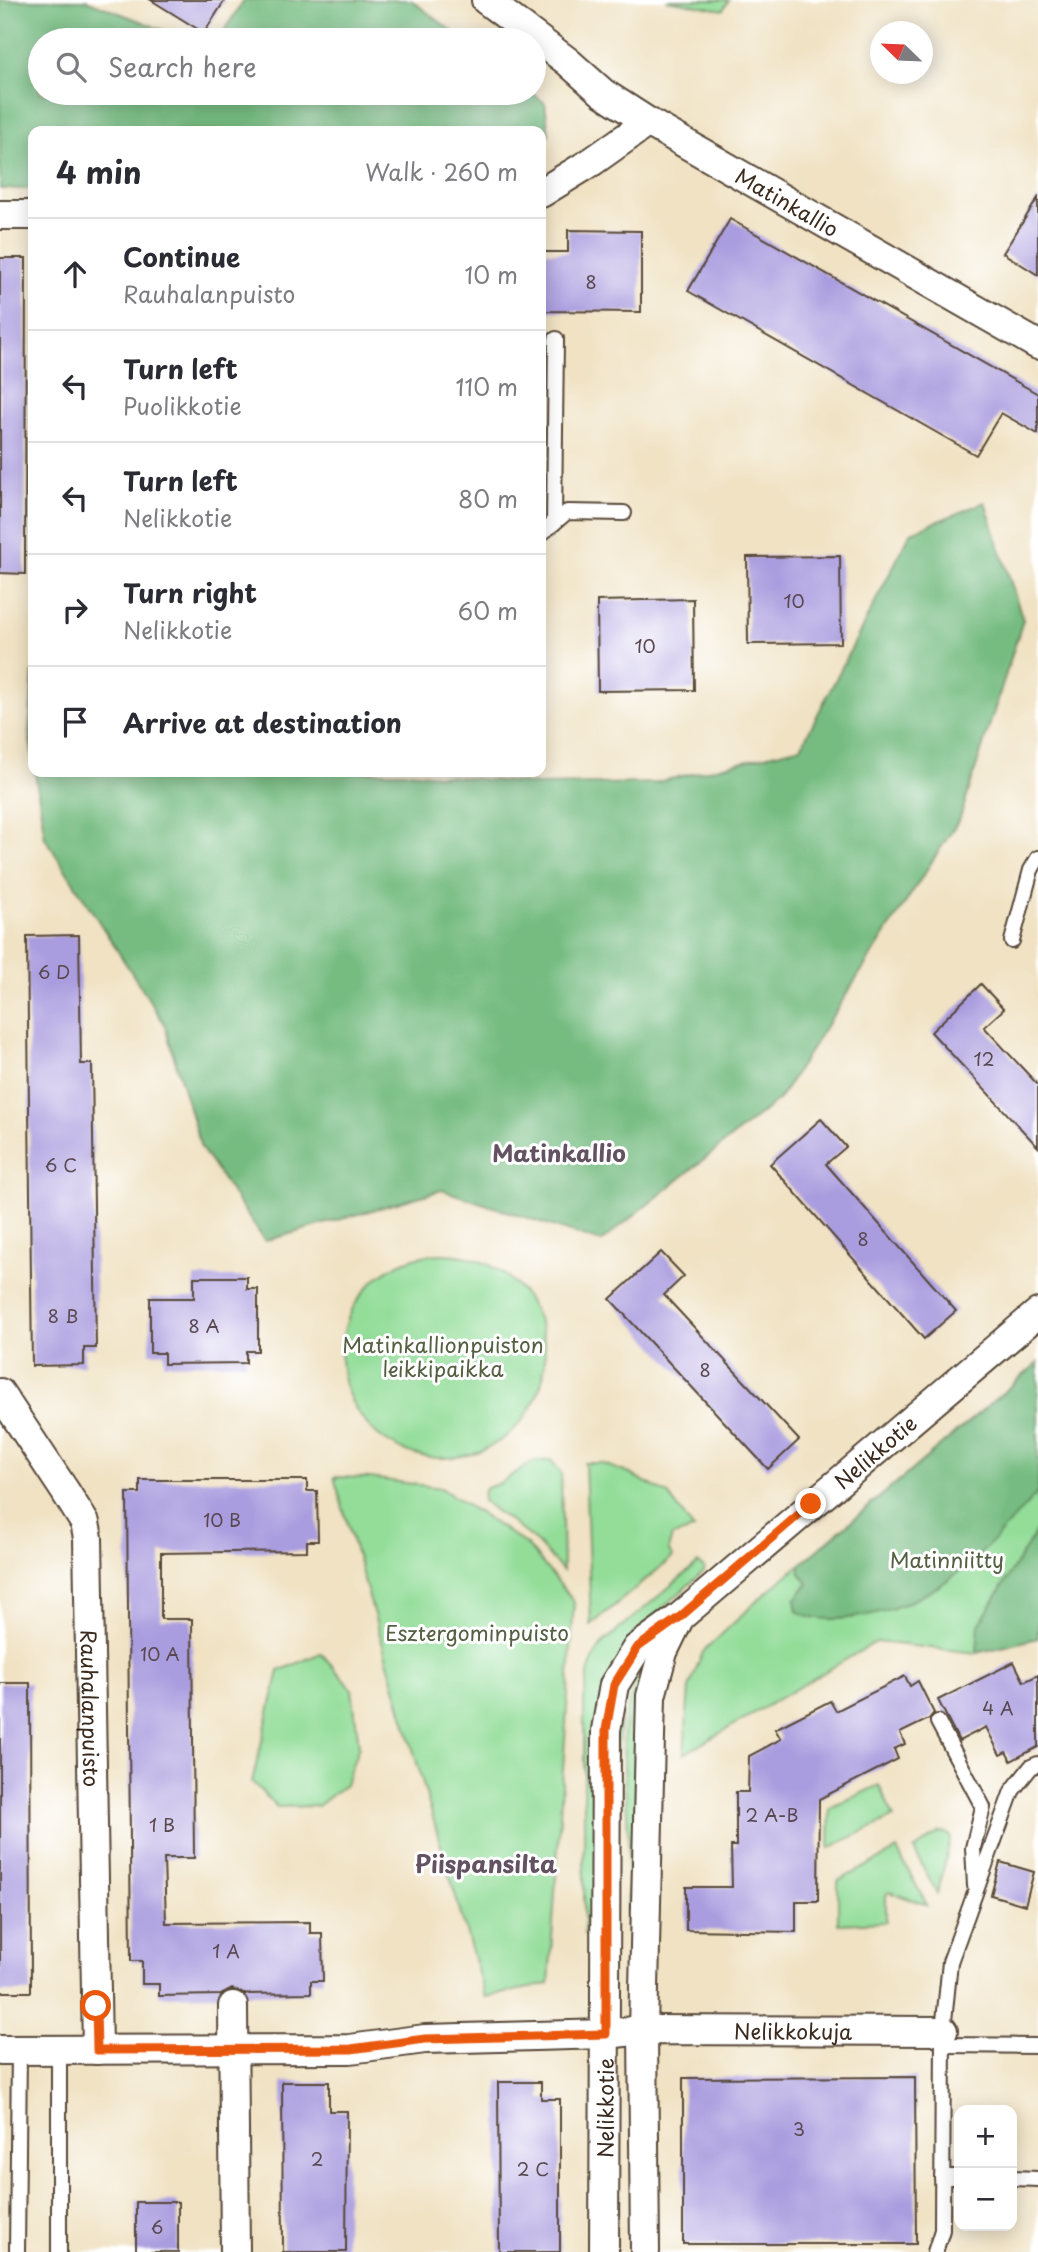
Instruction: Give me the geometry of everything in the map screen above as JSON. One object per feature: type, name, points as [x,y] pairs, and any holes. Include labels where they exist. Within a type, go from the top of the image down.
[{"type":"street","name":"Matinkallio","points":[[486,0],[523,28]]},
{"type":"street","name":"Matinkallio","points":[[546,45],[603,93],[648,122],[1038,345]]},
{"type":"street","points":[[546,190],[648,122]]},
{"type":"street","points":[[0,215],[28,215]]},
{"type":"street","name":"Nelikkotie","points":[[604,2252],[606,1730],[614,1685],[638,1647],[680,1617],[1038,1313]]},
{"type":"street","name":"Rauhalanpuisto","points":[[0,1393],[85,1523],[88,1538],[97,2050]]},
{"type":"street","name":"Nelikkotie","points":[[645,2252],[643,2029],[651,1696],[663,1652],[680,1617]]},
{"type":"street","points":[[233,2006],[235,2252]]},
{"type":"street","name":"Nelikkokuja","points":[[9,2050],[351,2049],[425,2039],[606,2034],[643,2029],[943,2038]]},
{"type":"lane","points":[[554,523],[556,339]]},
{"type":"lane","points":[[546,530],[567,512],[624,513]]},
{"type":"lane","points":[[1012,941],[1031,870],[1038,858]]},
{"type":"lane","points":[[938,1722],[983,1807],[973,1848],[975,1895]]},
{"type":"lane","points":[[935,2252],[942,2230],[943,2038],[950,1962],[1012,1791],[1031,1768],[1038,1764]]},
{"type":"lane","points":[[943,2038],[1038,2046]]},
{"type":"lane","points":[[9,2050],[17,2252]]},
{"type":"lane","points":[[59,2050],[59,2252]]},
{"type":"lane","points":[[942,2177],[954,2177]]},
{"type":"lane","points":[[1017,2178],[1038,2179]]},
{"type":"green space","points":[[0,0],[86,0],[158,28],[28,28],[28,105],[545,105],[549,134],[546,137],[546,126],[28,126],[28,189],[0,189]]},
{"type":"green space","points":[[244,0],[411,0],[448,28],[226,28]]},
{"type":"green space","points":[[666,0],[729,0],[723,10]]},
{"type":"green space","points":[[985,502],[1023,620],[960,818],[779,1099],[601,1242],[442,1190],[265,1241],[201,1148],[164,1023],[45,838],[36,777],[459,777],[538,785],[654,783],[801,747],[911,532]]},
{"type":"green space","name":"Matinkallionpuiston leikkipaikka","points":[[443,1254],[482,1262],[515,1284],[537,1317],[545,1356],[537,1395],[515,1428],[482,1450],[443,1458],[404,1450],[371,1428],[349,1395],[341,1356],[349,1317],[371,1284],[404,1262]]},
{"type":"green space","name":"Matinniitty","points":[[1038,1363],[1038,1638],[977,1653],[876,1642],[684,1754],[689,1688],[703,1652],[758,1600]]},
{"type":"green space","points":[[1038,1363],[1038,1492],[998,1536],[955,1574],[908,1603],[880,1612],[842,1619],[816,1618],[797,1611],[795,1600],[808,1584],[800,1573],[800,1565]]},
{"type":"green space","points":[[551,1460],[561,1473],[563,1571],[534,1540],[483,1501],[484,1489],[500,1483],[532,1462]]},
{"type":"green space","points":[[585,1463],[601,1463],[630,1474],[668,1494],[694,1530],[672,1536],[668,1550],[673,1557],[591,1625]]},
{"type":"green space","name":"Esztergominpuisto","points":[[334,1477],[370,1478],[441,1488],[527,1545],[574,1601],[549,1984],[485,1997]]},
{"type":"green space","points":[[1038,1528],[1038,1638],[977,1653],[979,1625]]},
{"type":"green space","points":[[698,1563],[704,1568],[703,1572],[633,1635],[591,1936],[584,1934],[584,1698],[590,1668],[604,1642]]},
{"type":"green space","points":[[321,1653],[352,1689],[359,1746],[345,1785],[318,1806],[277,1807],[252,1782],[279,1671]]},
{"type":"green space","points":[[642,1667],[636,1701],[636,1872],[632,1925],[627,1924],[628,1843],[623,1748],[627,1708]]},
{"type":"green space","points":[[879,1785],[894,1817],[829,1848],[830,1808]]},
{"type":"green space","points":[[940,1832],[951,1838],[937,1894],[914,1850]]},
{"type":"green space","points":[[897,1850],[927,1905],[889,1892],[886,1895],[886,1922],[838,1924],[838,1881]]},
{"type":"building","points":[[151,0],[225,0],[207,28],[196,28]]},
{"type":"building","points":[[1038,198],[1038,275],[1003,253]]},
{"type":"building","points":[[730,219],[1038,394],[1038,434],[1001,413],[976,455],[688,291]]},
{"type":"building","points":[[568,230],[641,231],[641,312],[546,311],[546,252],[568,252]]},
{"type":"building","points":[[0,258],[26,258],[25,574],[0,573]]},
{"type":"building","points":[[840,556],[841,643],[748,644],[747,557]]},
{"type":"building","points":[[693,599],[694,690],[598,691],[597,601]]},
{"type":"building","points":[[79,935],[81,1064],[92,1064],[96,1348],[84,1348],[84,1365],[32,1366],[27,936]]},
{"type":"building","points":[[981,984],[1004,1009],[984,1027],[1038,1085],[1038,1147],[931,1032]]},
{"type":"building","points":[[821,1119],[846,1147],[826,1164],[956,1311],[924,1339],[770,1164]]},
{"type":"building","points":[[661,1252],[684,1276],[664,1295],[799,1440],[768,1469],[610,1299]]},
{"type":"building","points":[[194,1277],[247,1277],[247,1289],[258,1289],[258,1351],[246,1351],[246,1363],[164,1364],[164,1353],[150,1353],[150,1298],[194,1298]]},
{"type":"building","points":[[140,1480],[307,1480],[307,1491],[317,1491],[318,1541],[307,1541],[307,1551],[161,1553],[161,1619],[192,1619],[194,1858],[164,1858],[166,1923],[310,1922],[310,1933],[322,1933],[323,1981],[311,1981],[311,1993],[244,1994],[232,1989],[221,1995],[159,1996],[159,1984],[142,1984],[142,1961],[131,1961],[127,1493],[140,1493]]},
{"type":"building","points":[[1014,1662],[1024,1682],[1038,1675],[1038,1747],[1011,1761],[1006,1752],[1000,1755],[986,1727],[959,1741],[938,1700]]},
{"type":"building","points":[[905,1676],[910,1686],[918,1681],[934,1713],[929,1719],[900,1733],[905,1744],[894,1749],[898,1759],[819,1799],[818,1901],[796,1901],[796,1932],[686,1930],[686,1887],[732,1887],[731,1846],[736,1846],[736,1792],[748,1792],[749,1756],[781,1739],[775,1729],[830,1701],[836,1711]]},
{"type":"building","points":[[0,1683],[30,1683],[31,1992],[0,1992]]},
{"type":"building","points":[[1000,1862],[1034,1872],[1025,1905],[991,1895]]},
{"type":"building","points":[[915,2077],[916,2244],[683,2244],[683,2078]]},
{"type":"building","points":[[282,2082],[329,2082],[329,2111],[347,2111],[346,2252],[283,2252]]},
{"type":"building","points":[[498,2082],[541,2082],[541,2099],[560,2099],[560,2252],[499,2252]]},
{"type":"building","points":[[136,2202],[178,2202],[178,2252],[136,2252]]},
{"type":"district","name":"Matinkallio","points":[[559,1152]]},
{"type":"district","name":"Piispansilta","points":[[486,1863]]},
{"type":"route","points":[[96,2006],[97,2050],[351,2049],[425,2039],[606,2034],[606,1730],[614,1685],[638,1647],[680,1617],[811,1504]]}]
